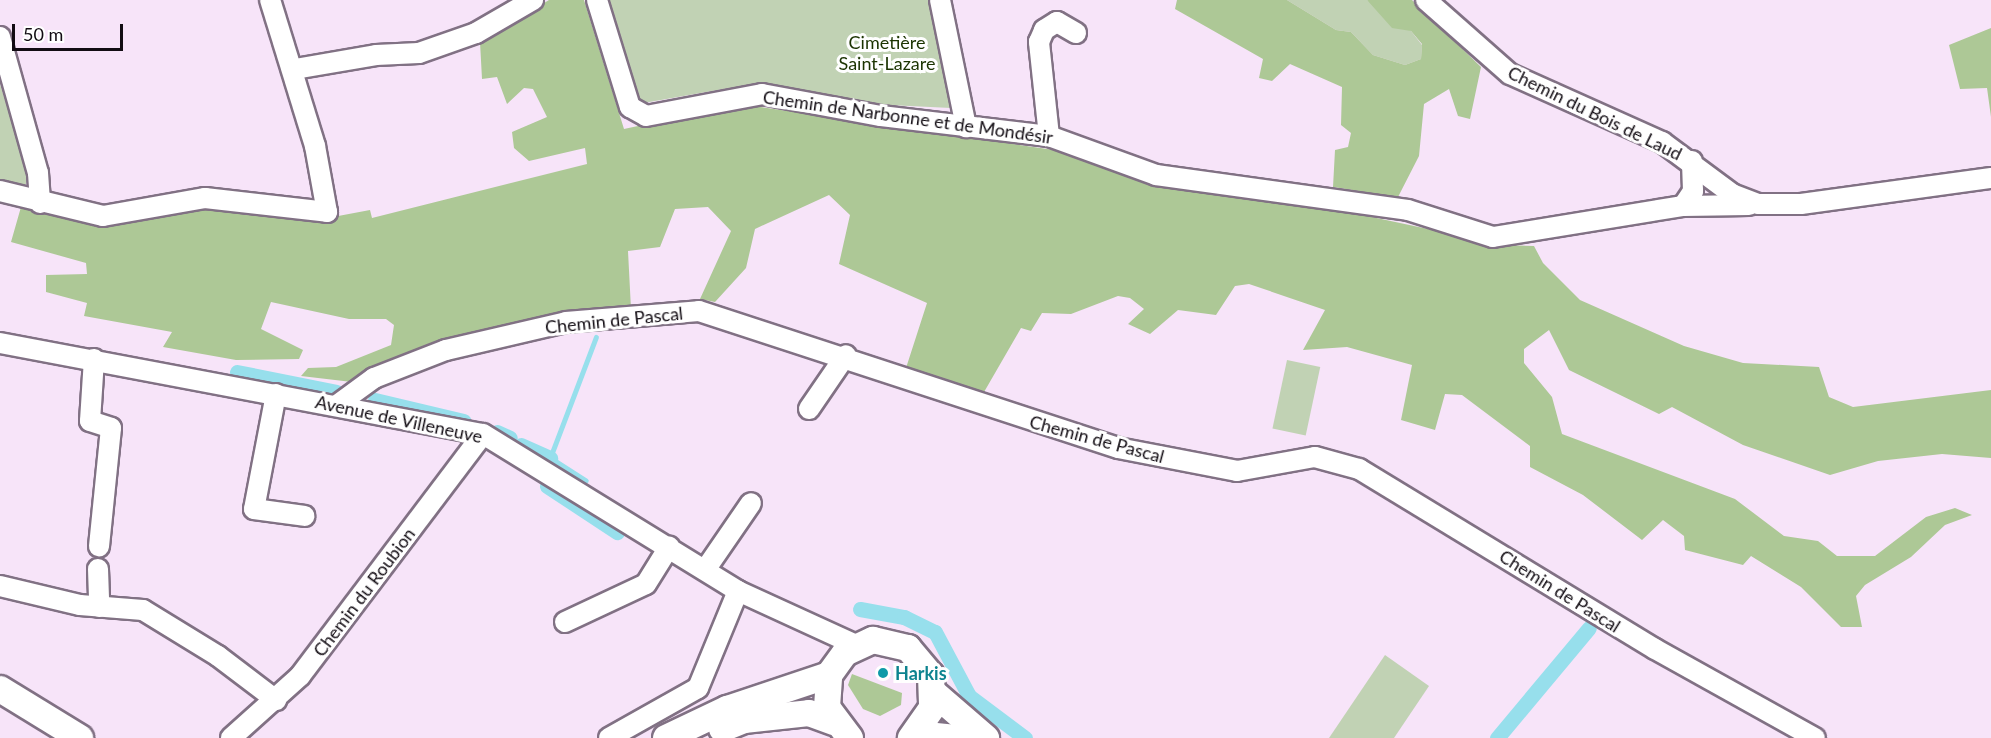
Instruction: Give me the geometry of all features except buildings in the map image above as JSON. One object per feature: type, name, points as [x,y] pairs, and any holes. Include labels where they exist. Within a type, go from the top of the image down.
[{"type":"main road","points":[[666,738],[727,709],[829,675],[856,645],[873,640],[908,648],[931,675],[934,693],[926,722],[914,736]]},
{"type":"main road","points":[[829,675],[827,707],[841,732]]},
{"type":"main road","points":[[0,689],[80,738]]},
{"type":"main road","points":[[934,693],[986,738]]},
{"type":"main road","points":[[699,738],[744,720],[809,713],[841,732]]},
{"type":"main road","points":[[914,736],[956,738]]},
{"type":"street","points":[[0,191],[40,203],[103,216],[205,198],[327,212],[295,69],[270,0]]},
{"type":"street","points":[[295,69],[376,55],[419,54],[476,33],[533,0]]},
{"type":"street","name":"Chemin de Narbonne et de Mondésir","points":[[597,0],[637,114],[762,94],[966,127],[1049,136],[1156,175],[1408,210],[1493,237],[1683,206],[1758,204]]},
{"type":"street","points":[[940,0],[966,127]]},
{"type":"street","name":"Chemin du Bois de Laud","points":[[1426,0],[1510,74],[1662,142],[1692,161],[1732,194],[1758,204],[1801,204],[1991,178]]},
{"type":"street","points":[[1049,136],[1039,42],[1044,30],[1057,22],[1076,33]]},
{"type":"street","points":[[0,37],[38,173],[40,203]]},
{"type":"street","points":[[1683,206],[1693,191],[1692,161]]},
{"type":"street","name":"Chemin de Pascal","points":[[338,405],[374,378],[446,350],[566,322],[699,311],[846,355],[989,410],[1118,448],[1237,471],[1315,457],[1359,469],[1655,649],[1815,738]]},
{"type":"street","name":"Avenue de Villeneuve","points":[[0,343],[94,358],[483,434],[738,591],[856,645]]},
{"type":"street","points":[[809,409],[846,355]]},
{"type":"street","points":[[94,358],[90,421],[111,428],[99,546]]},
{"type":"street","points":[[276,394],[254,509],[305,516]]},
{"type":"street","name":"Chemin du Roubion","points":[[231,738],[276,700],[334,634],[483,434]]},
{"type":"street","points":[[705,570],[751,503]]},
{"type":"street","points":[[564,622],[646,584],[669,547]]},
{"type":"street","points":[[98,568],[99,606]]},
{"type":"street","points":[[0,586],[99,606],[142,610],[218,656],[276,700]]},
{"type":"street","points":[[609,738],[698,688],[738,591]]},
{"type":"green space","points":[[549,0],[584,0],[624,129],[740,104],[1068,152],[1503,245],[1534,246],[1543,263],[1580,300],[1684,346],[1743,363],[1819,367],[1829,397],[1853,407],[1991,390],[1991,458],[1942,454],[1878,461],[1830,475],[1743,445],[1672,407],[1659,414],[1569,370],[1549,330],[1524,349],[1524,363],[1552,397],[1562,434],[1735,499],[1784,536],[1818,541],[1837,556],[1875,556],[1926,517],[1955,508],[1972,515],[1945,525],[1911,557],[1865,585],[1856,596],[1862,627],[1841,627],[1801,587],[1751,556],[1743,565],[1685,550],[1684,536],[1663,520],[1642,540],[1583,495],[1530,467],[1530,446],[1462,395],[1445,394],[1435,430],[1401,420],[1412,365],[1347,347],[1303,350],[1325,310],[1249,284],[1235,286],[1216,315],[1178,310],[1150,334],[1128,324],[1144,309],[1130,298],[1118,296],[1071,314],[1042,313],[1031,331],[1021,328],[980,399],[906,368],[927,303],[839,264],[850,215],[829,195],[755,229],[746,268],[715,302],[700,299],[731,231],[708,207],[675,209],[660,247],[628,251],[631,309],[352,382],[301,376],[308,368],[336,367],[391,345],[394,325],[386,319],[349,319],[271,302],[261,329],[303,350],[299,359],[236,360],[163,347],[172,332],[84,316],[87,303],[46,292],[46,275],[87,274],[86,263],[11,242],[21,207],[97,222],[206,206],[317,220],[370,210],[372,218],[587,164],[585,148],[529,161],[514,148],[512,132],[547,117],[533,89],[524,88],[507,104],[497,77],[482,79],[480,42]]},
{"type":"green space","name":"Cimetière Saint-Lazare","points":[[607,0],[932,0],[951,108],[868,104],[785,88],[735,87],[638,104]]},
{"type":"green space","points":[[1177,0],[1287,0],[1336,30],[1351,32],[1373,55],[1405,65],[1421,59],[1422,44],[1411,31],[1392,28],[1367,0],[1412,0],[1481,67],[1470,119],[1458,116],[1449,89],[1424,104],[1419,156],[1398,197],[1333,187],[1335,150],[1348,147],[1351,133],[1341,125],[1342,87],[1290,64],[1272,81],[1259,78],[1263,59],[1175,9]]},
{"type":"green space","points":[[1287,0],[1367,0],[1411,31],[1422,45],[1421,59],[1405,65],[1373,55],[1351,32],[1336,30]]},
{"type":"green space","points":[[1991,28],[1991,117],[1987,88],[1960,89],[1949,45]]},
{"type":"green space","points":[[0,84],[27,170],[26,184],[20,189],[0,185]]},
{"type":"green space","points":[[1287,360],[1320,367],[1306,436],[1272,428]]},
{"type":"green space","points":[[1385,655],[1429,686],[1394,738],[1329,738]]},
{"type":"green space","points":[[852,674],[902,693],[901,705],[880,716],[863,709],[848,685]]},
{"type":"waterway","points":[[586,481],[550,458],[596,337]]},
{"type":"waterway","points":[[237,372],[336,392]]},
{"type":"waterway","points":[[375,400],[464,421]]},
{"type":"waterway","points":[[497,432],[510,438]]},
{"type":"waterway","points":[[521,445],[550,458]]},
{"type":"waterway","points":[[547,486],[617,532]]},
{"type":"waterway","points":[[860,609],[904,617],[935,632],[969,696],[1025,738]]},
{"type":"waterway","points":[[1497,738],[1589,628]]},
{"type":"place","name":"Harkis","points":[[883,673]]}]
